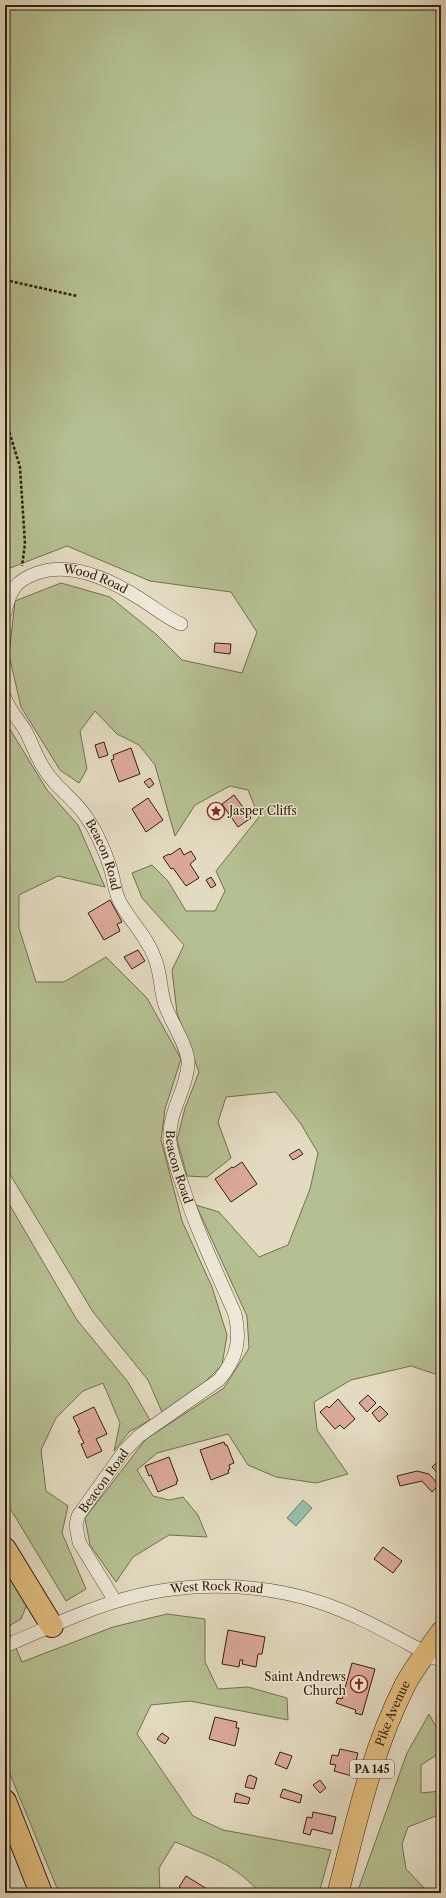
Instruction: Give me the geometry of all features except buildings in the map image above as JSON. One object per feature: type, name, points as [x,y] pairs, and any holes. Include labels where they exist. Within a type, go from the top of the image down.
[{"type":"highway","points":[[5,1549],[52,1626]]},
{"type":"highway","points":[[5,1801],[41,1893]]},
{"type":"main road","name":"PA 145","points":[[433,1656],[441,1632]]},
{"type":"main road","name":"Pike Avenue","points":[[338,1893],[378,1747],[406,1683],[433,1656]]},
{"type":"street","name":"Wood Road","points":[[5,613],[9,594],[20,581],[40,572],[57,569],[88,574],[124,590],[168,618],[181,624]]},
{"type":"street","name":"Beacon Road","points":[[5,698],[9,709],[25,730],[34,754],[43,769],[54,783],[78,804],[89,820],[107,859],[120,903],[152,950],[156,961],[165,1006],[186,1050],[189,1062],[188,1074],[174,1109],[171,1124],[173,1156],[192,1218],[235,1314],[238,1328],[238,1343],[235,1355],[219,1380],[139,1436],[125,1450],[78,1516],[76,1525],[79,1542],[115,1602]]},
{"type":"street","name":"West Rock Road","points":[[9,1644],[115,1602],[153,1592],[194,1586],[225,1585],[291,1594],[320,1602],[348,1614],[433,1656]]},
{"type":"path","points":[[5,280],[78,296]]},
{"type":"path","points":[[5,418],[20,467],[25,544],[20,581]]},
{"type":"shaded area","points":[[5,5],[441,5],[441,1376],[411,1366],[351,1380],[314,1402],[317,1430],[348,1474],[316,1483],[276,1477],[248,1465],[228,1434],[157,1453],[137,1470],[153,1496],[169,1500],[183,1497],[198,1515],[207,1537],[169,1535],[133,1557],[116,1582],[90,1545],[85,1518],[146,1439],[224,1388],[249,1348],[247,1316],[196,1205],[219,1212],[259,1257],[288,1245],[310,1189],[318,1153],[301,1124],[276,1092],[226,1097],[218,1122],[231,1158],[207,1177],[187,1176],[177,1140],[185,1108],[199,1072],[177,1013],[172,970],[184,945],[142,898],[132,873],[152,865],[168,881],[186,911],[215,911],[225,891],[216,871],[259,817],[248,790],[230,786],[195,805],[175,836],[155,765],[139,745],[117,734],[95,711],[80,731],[87,769],[79,783],[60,770],[21,707],[9,655],[15,601],[61,583],[110,597],[157,635],[182,660],[242,673],[257,632],[231,592],[150,581],[67,546],[5,570]]},
{"type":"shaded area","points":[[5,721],[47,790],[78,825],[105,887],[58,876],[19,895],[19,928],[36,982],[64,982],[106,957],[147,998],[181,1059],[165,1109],[161,1140],[182,1221],[212,1287],[227,1335],[222,1365],[203,1384],[162,1412],[148,1380],[93,1312],[5,1166]]},
{"type":"shaded area","points":[[5,1197],[77,1320],[128,1382],[150,1420],[129,1432],[114,1451],[120,1423],[103,1383],[83,1391],[56,1418],[41,1450],[46,1491],[68,1506],[62,1533],[86,1589],[66,1601],[5,1500]]},
{"type":"shaded area","points":[[303,1500],[312,1508],[296,1526],[287,1518]]},
{"type":"shaded area","points":[[5,1564],[27,1604],[21,1619],[7,1627],[22,1662],[113,1627],[167,1614],[205,1619],[205,1662],[218,1689],[248,1687],[287,1698],[288,1720],[190,1701],[151,1705],[137,1734],[193,1816],[223,1830],[331,1850],[319,1893],[260,1893],[241,1875],[221,1862],[175,1842],[159,1868],[160,1893],[59,1893],[5,1762]]},
{"type":"shaded area","points":[[429,1714],[441,1736],[441,1752],[421,1765],[421,1793],[441,1791],[441,1814],[408,1827],[402,1844],[406,1869],[429,1893],[357,1893],[407,1753]]},
{"type":"place","name":"Jasper Cliffs","points":[[216,811]]},
{"type":"place","name":"Saint Andrews Church","points":[[359,1684]]}]
